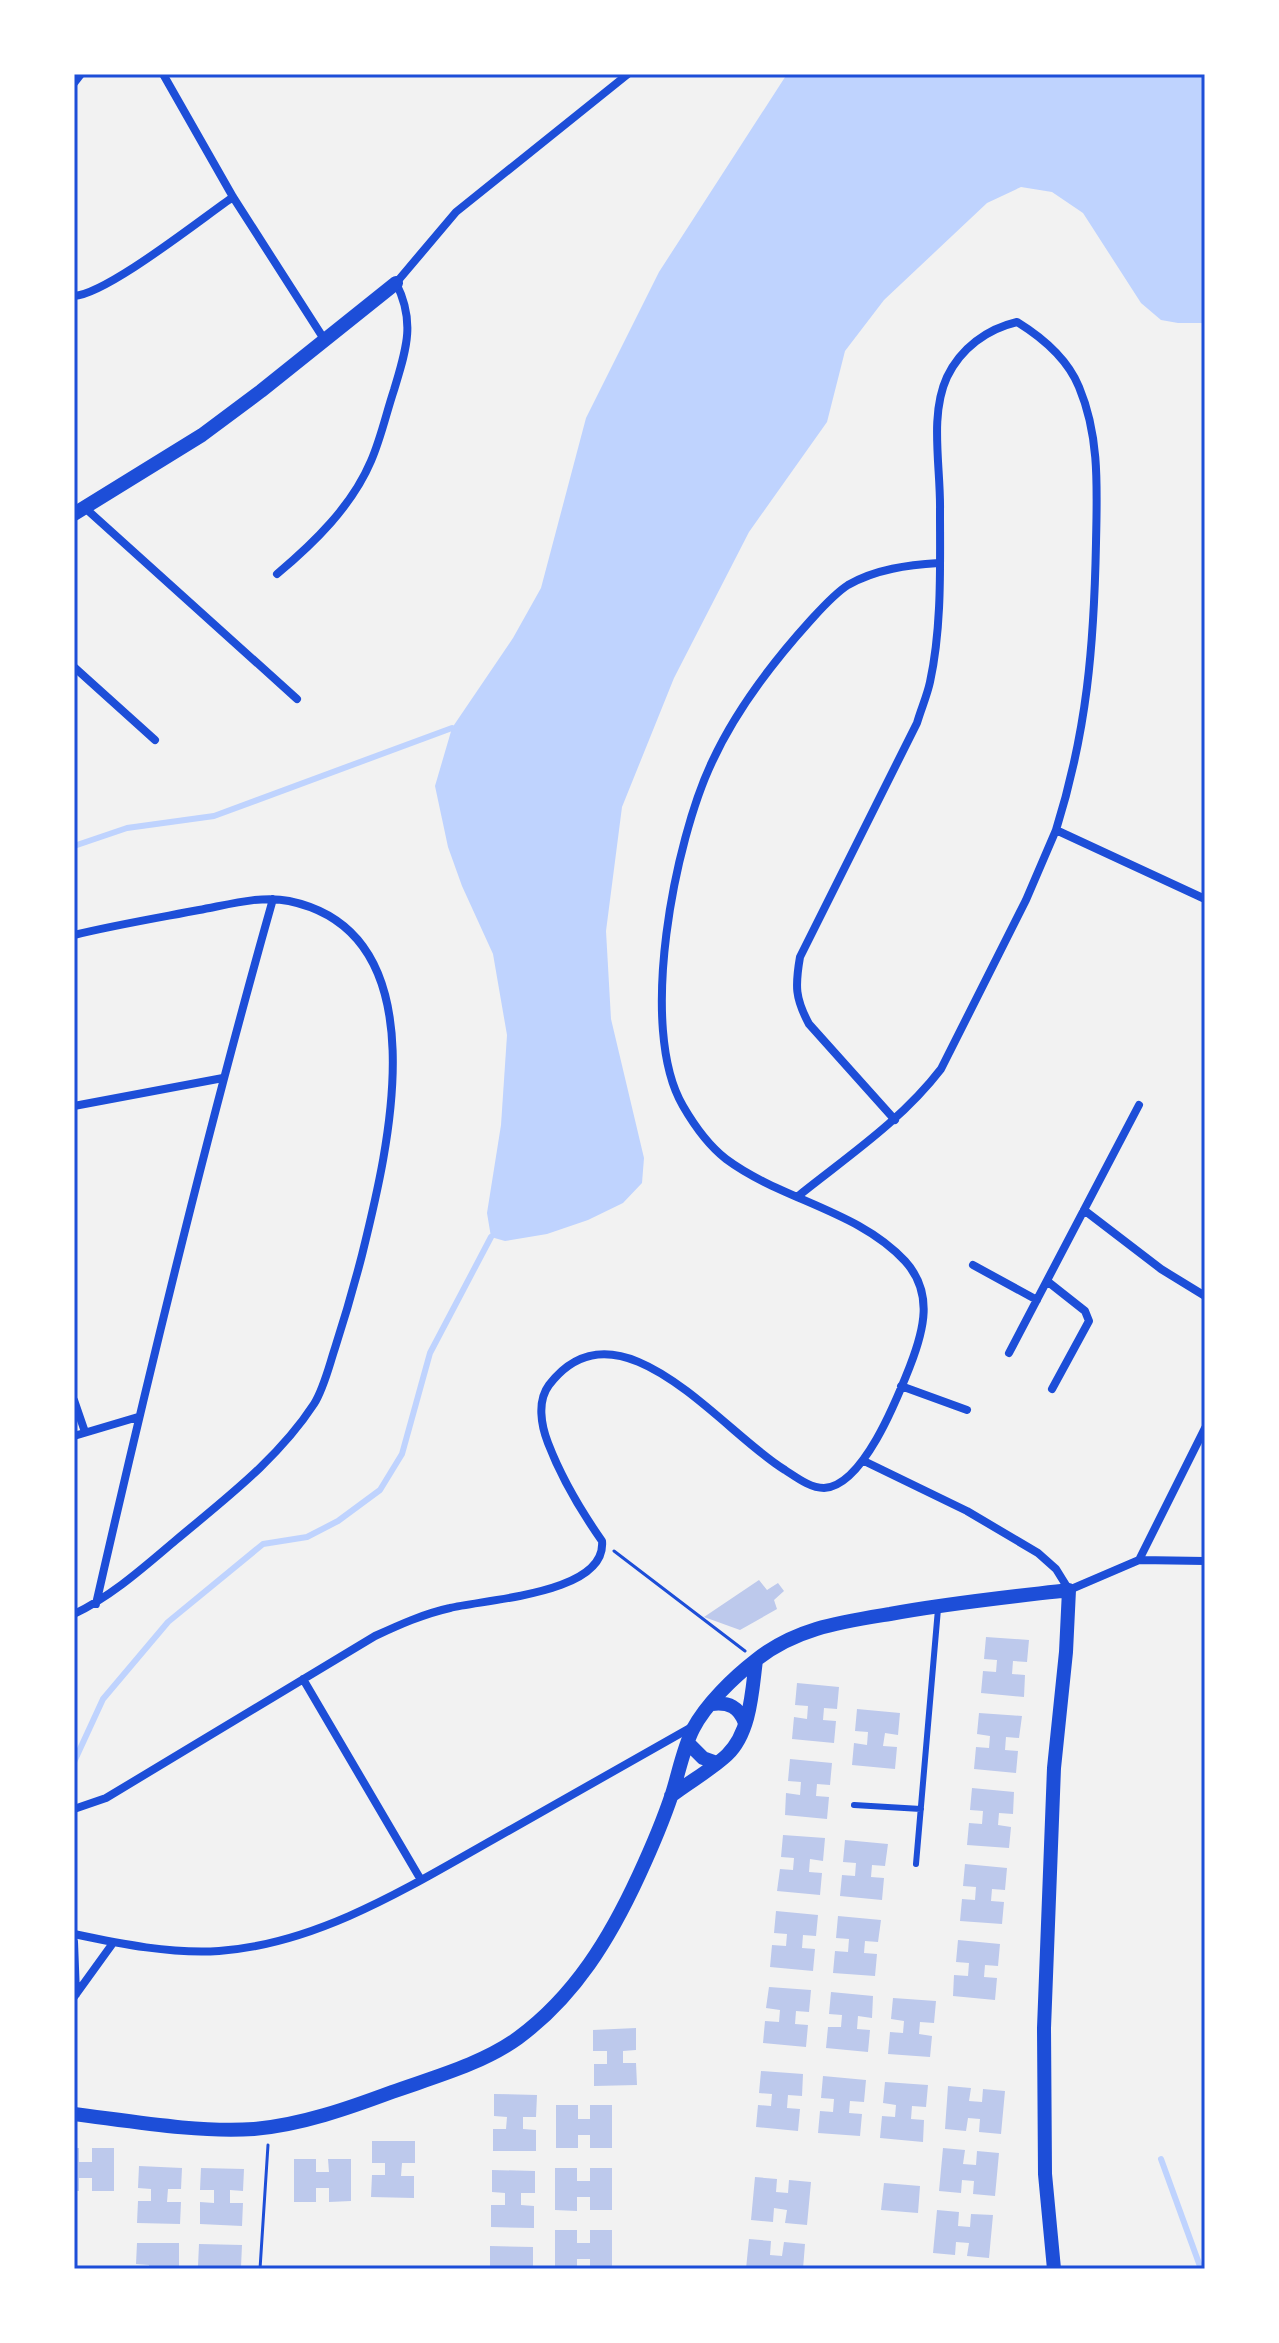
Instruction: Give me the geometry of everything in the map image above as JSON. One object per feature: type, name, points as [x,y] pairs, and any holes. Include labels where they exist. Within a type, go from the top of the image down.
[{"type":"street","points":[[74,83],[81,74]]},
{"type":"street","points":[[163,74],[233,197],[324,339]]},
{"type":"street","points":[[297,699],[79,511],[202,435],[261,391],[396,283],[456,212],[628,74]]},
{"type":"street","points":[[74,296],[104,285],[130,269],[233,197]]},
{"type":"street","points":[[277,574],[308,548],[331,522],[359,485],[371,462],[402,362],[408,327],[406,303],[396,283]]},
{"type":"street","points":[[797,1197],[895,1120],[941,1069],[1026,900],[1056,830],[1072,779],[1085,714],[1094,618],[1097,467],[1091,423],[1078,385],[1062,360],[1040,336],[1017,322],[997,327],[969,347],[948,376],[938,407],[939,563],[930,682],[917,723],[800,957],[796,984],[799,1006],[809,1024],[895,1120]]},
{"type":"street","points":[[74,1809],[106,1798],[364,1642],[413,1618],[452,1607],[520,1596],[569,1582],[598,1561],[602,1555],[602,1541],[565,1479],[547,1440],[541,1414],[545,1391],[561,1371],[581,1358],[604,1352],[629,1356],[655,1369],[770,1461],[804,1482],[822,1488],[839,1484],[864,1461],[911,1363],[925,1300],[919,1280],[906,1262],[879,1239],[751,1174],[723,1156],[696,1127],[679,1100],[668,1068],[662,1027],[661,978],[681,850],[711,762],[757,684],[825,605],[848,585],[900,566],[939,563]]},
{"type":"street","points":[[74,667],[155,740]]},
{"type":"street","points":[[1056,830],[1205,899]]},
{"type":"street","points":[[96,1604],[138,1417],[223,1078],[273,899]]},
{"type":"street","points":[[74,935],[229,904],[273,899],[290,901],[329,916],[351,933],[372,960],[389,1007],[393,1088],[378,1188],[355,1282],[317,1400],[292,1436],[252,1477],[96,1604],[74,1614]]},
{"type":"street","points":[[74,1106],[223,1078]]},
{"type":"street","points":[[1009,1353],[1139,1105]]},
{"type":"street","points":[[1084,1210],[1161,1269],[1205,1296]]},
{"type":"street","points":[[973,1265],[1037,1300]]},
{"type":"street","points":[[1047,1281],[1085,1311],[1089,1321],[1052,1389]]},
{"type":"street","points":[[901,1386],[967,1410]]},
{"type":"street","points":[[74,1400],[85,1432]]},
{"type":"street","points":[[74,1436],[138,1417]]},
{"type":"street","points":[[1139,1560],[1205,1428]]},
{"type":"street","points":[[864,1461],[967,1511],[1038,1553],[1056,1569],[1069,1590],[1054,1768],[1044,2028],[1045,2174],[1054,2269]]},
{"type":"street","points":[[74,2114],[175,2126],[254,2129],[305,2119],[376,2098],[468,2064],[517,2040],[556,2006],[585,1972],[609,1936],[640,1872],[671,1796],[694,1726],[756,1660],[798,1634],[821,1626],[938,1605],[1069,1590],[1139,1560],[1205,1561]]},
{"type":"street","points":[[671,1796],[735,1746],[745,1723],[756,1660]]},
{"type":"street","points":[[303,1679],[421,1880]]},
{"type":"street","points":[[712,1704],[731,1705],[738,1710],[745,1723]]},
{"type":"street","points":[[74,1934],[113,1943],[203,1951],[261,1945],[307,1932],[421,1880],[694,1726]]},
{"type":"street","points":[[688,1743],[697,1754],[717,1763]]},
{"type":"street","points":[[74,1942],[75,1996]]},
{"type":"street","points":[[75,1996],[113,1943]]},
{"type":"lane","points":[[916,1864],[938,1605]]},
{"type":"lane","points":[[854,1805],[921,1809]]},
{"type":"path","points":[[602,1541],[756,1660]]},
{"type":"path","points":[[260,2269],[269,2126]]},
{"type":"water","points":[[787,74],[1205,74],[1205,323],[1161,320],[1141,303],[1083,213],[1052,192],[1021,187],[987,203],[884,300],[845,351],[827,422],[749,532],[674,678],[622,807],[606,931],[611,1019],[644,1158],[642,1183],[623,1203],[588,1220],[547,1234],[505,1241],[491,1237],[487,1213],[501,1125],[507,1035],[493,954],[448,847],[435,786],[452,728],[513,638],[541,588],[586,418],[659,272]]},
{"type":"building","points":[[759,1580],[767,1590],[778,1583],[784,1591],[774,1600],[777,1609],[740,1630],[704,1617]]},
{"type":"building","points":[[986,1637],[1029,1640],[1027,1662],[1013,1661],[1012,1674],[1025,1675],[1024,1697],[981,1693],[983,1671],[996,1672],[997,1660],[984,1659]]},
{"type":"building","points":[[797,1683],[839,1687],[837,1709],[824,1708],[823,1720],[836,1721],[834,1743],[792,1739],[794,1717],[807,1719],[808,1706],[795,1705]]},
{"type":"building","points":[[857,1709],[900,1713],[898,1735],[885,1733],[883,1746],[897,1747],[895,1769],[852,1765],[854,1743],[867,1745],[868,1732],[855,1731]]},
{"type":"building","points":[[979,1713],[1022,1716],[1019,1738],[1006,1737],[1005,1750],[1018,1751],[1016,1773],[974,1769],[976,1747],[989,1748],[990,1736],[977,1734]]},
{"type":"building","points":[[790,1759],[832,1763],[830,1785],[817,1784],[816,1796],[829,1797],[827,1819],[785,1815],[786,1793],[800,1795],[801,1782],[788,1781]]},
{"type":"building","points":[[972,1788],[1014,1792],[1013,1814],[999,1813],[998,1825],[1011,1827],[1009,1848],[967,1845],[969,1823],[982,1824],[983,1811],[970,1810]]},
{"type":"building","points":[[783,1835],[825,1838],[823,1861],[810,1859],[809,1872],[822,1873],[820,1895],[777,1891],[780,1869],[793,1870],[794,1858],[781,1857]]},
{"type":"building","points":[[845,1840],[888,1844],[885,1866],[872,1865],[871,1877],[884,1878],[882,1900],[840,1896],[842,1875],[855,1876],[856,1863],[843,1862]]},
{"type":"building","points":[[965,1864],[1007,1868],[1005,1890],[992,1889],[991,1901],[1004,1902],[1002,1924],[960,1921],[962,1899],[975,1900],[976,1887],[963,1886]]},
{"type":"building","points":[[776,1911],[818,1915],[816,1936],[803,1935],[802,1948],[815,1949],[813,1971],[770,1967],[772,1945],[786,1946],[787,1934],[774,1933]]},
{"type":"building","points":[[838,1916],[881,1920],[878,1942],[865,1941],[864,1953],[877,1954],[875,1976],[833,1973],[835,1951],[848,1952],[849,1939],[836,1938]]},
{"type":"building","points":[[958,1940],[1000,1944],[998,1966],[985,1965],[984,1977],[997,1978],[995,2000],[953,1996],[954,1975],[968,1976],[969,1963],[956,1962]]},
{"type":"building","points":[[769,1987],[811,1990],[809,2012],[796,2011],[795,2024],[808,2025],[806,2047],[763,2043],[765,2021],[779,2022],[780,2010],[766,2008]]},
{"type":"building","points":[[831,1992],[873,1996],[872,2018],[858,2016],[857,2029],[870,2030],[868,2052],[826,2048],[828,2027],[841,2027],[842,2015],[829,2014]]},
{"type":"building","points":[[893,1998],[936,2001],[934,2023],[920,2022],[919,2034],[932,2036],[930,2057],[888,2054],[890,2032],[903,2033],[904,2021],[891,2019]]},
{"type":"building","points":[[636,2028],[636,2050],[623,2051],[623,2063],[636,2063],[637,2085],[594,2086],[594,2064],[607,2064],[607,2051],[593,2051],[593,2030]]},
{"type":"building","points":[[761,2071],[803,2074],[802,2096],[788,2095],[787,2108],[800,2109],[798,2131],[756,2127],[758,2105],[771,2106],[772,2094],[759,2093]]},
{"type":"building","points":[[823,2076],[866,2080],[864,2102],[850,2101],[849,2113],[862,2114],[860,2136],[818,2133],[820,2111],[833,2112],[834,2099],[821,2098]]},
{"type":"building","points":[[885,2082],[928,2085],[926,2107],[912,2106],[911,2119],[924,2120],[923,2142],[880,2138],[882,2116],[895,2117],[896,2105],[883,2103]]},
{"type":"building","points":[[948,2086],[971,2088],[969,2101],[982,2102],[983,2089],[1005,2091],[1001,2134],[979,2132],[980,2119],[968,2118],[966,2131],[945,2129]]},
{"type":"building","points":[[494,2094],[537,2095],[536,2117],[523,2117],[523,2129],[536,2130],[536,2151],[493,2151],[493,2129],[506,2129],[507,2117],[494,2116]]},
{"type":"building","points":[[556,2105],[578,2105],[578,2119],[590,2119],[590,2105],[612,2105],[612,2148],[590,2148],[590,2135],[578,2135],[578,2148],[556,2148]]},
{"type":"building","points":[[372,2141],[415,2141],[415,2163],[402,2163],[401,2176],[414,2176],[414,2198],[371,2197],[372,2175],[385,2175],[385,2163],[372,2163]]},
{"type":"building","points":[[74,2148],[79,2148],[79,2162],[92,2162],[92,2148],[114,2148],[114,2191],[92,2191],[92,2178],[79,2178],[79,2191],[74,2191]]},
{"type":"building","points":[[943,2148],[965,2150],[963,2164],[976,2165],[977,2151],[999,2153],[995,2196],[973,2194],[974,2181],[962,2180],[961,2193],[939,2191]]},
{"type":"building","points":[[294,2159],[316,2159],[316,2172],[329,2172],[328,2159],[351,2159],[351,2201],[329,2202],[329,2188],[316,2188],[316,2202],[294,2202]]},
{"type":"building","points":[[139,2166],[182,2168],[181,2189],[168,2189],[167,2202],[181,2202],[180,2224],[137,2223],[138,2201],[151,2201],[151,2189],[138,2188]]},
{"type":"building","points":[[201,2168],[244,2169],[243,2191],[230,2190],[230,2203],[243,2203],[242,2226],[200,2224],[200,2202],[214,2203],[214,2190],[200,2190]]},
{"type":"building","points":[[555,2168],[577,2168],[577,2181],[590,2181],[590,2168],[612,2168],[612,2210],[590,2210],[590,2197],[577,2197],[577,2211],[555,2210]]},
{"type":"building","points":[[492,2170],[535,2171],[535,2193],[521,2193],[521,2205],[534,2206],[534,2228],[491,2227],[491,2205],[505,2205],[505,2193],[492,2192]]},
{"type":"building","points":[[755,2177],[777,2179],[776,2192],[788,2193],[789,2180],[811,2182],[807,2225],[785,2223],[787,2210],[774,2208],[773,2222],[751,2220]]},
{"type":"building","points":[[884,2183],[920,2186],[918,2213],[881,2210]]},
{"type":"building","points":[[937,2210],[959,2212],[958,2226],[970,2227],[971,2214],[993,2215],[989,2258],[967,2256],[969,2243],[956,2242],[955,2255],[933,2253]]},
{"type":"building","points":[[555,2230],[577,2230],[577,2243],[590,2243],[590,2230],[612,2230],[612,2269],[590,2269],[590,2259],[577,2259],[577,2269],[555,2269]]},
{"type":"building","points":[[749,2239],[771,2241],[770,2255],[782,2256],[784,2242],[805,2244],[803,2269],[746,2269]]},
{"type":"building","points":[[137,2243],[179,2243],[179,2266],[149,2269],[149,2265],[136,2264]]},
{"type":"building","points":[[199,2244],[242,2245],[241,2267],[212,2269],[212,2266],[198,2266]]},
{"type":"building","points":[[490,2246],[533,2247],[533,2269],[490,2268]]},
{"type":"waterway","points":[[74,846],[127,828],[214,816],[452,728]]},
{"type":"waterway","points":[[74,1762],[103,1699],[168,1622],[263,1544],[307,1537],[338,1521],[380,1490],[402,1454],[430,1353],[491,1237]]},
{"type":"waterway","points":[[1161,2159],[1201,2269]]}]
